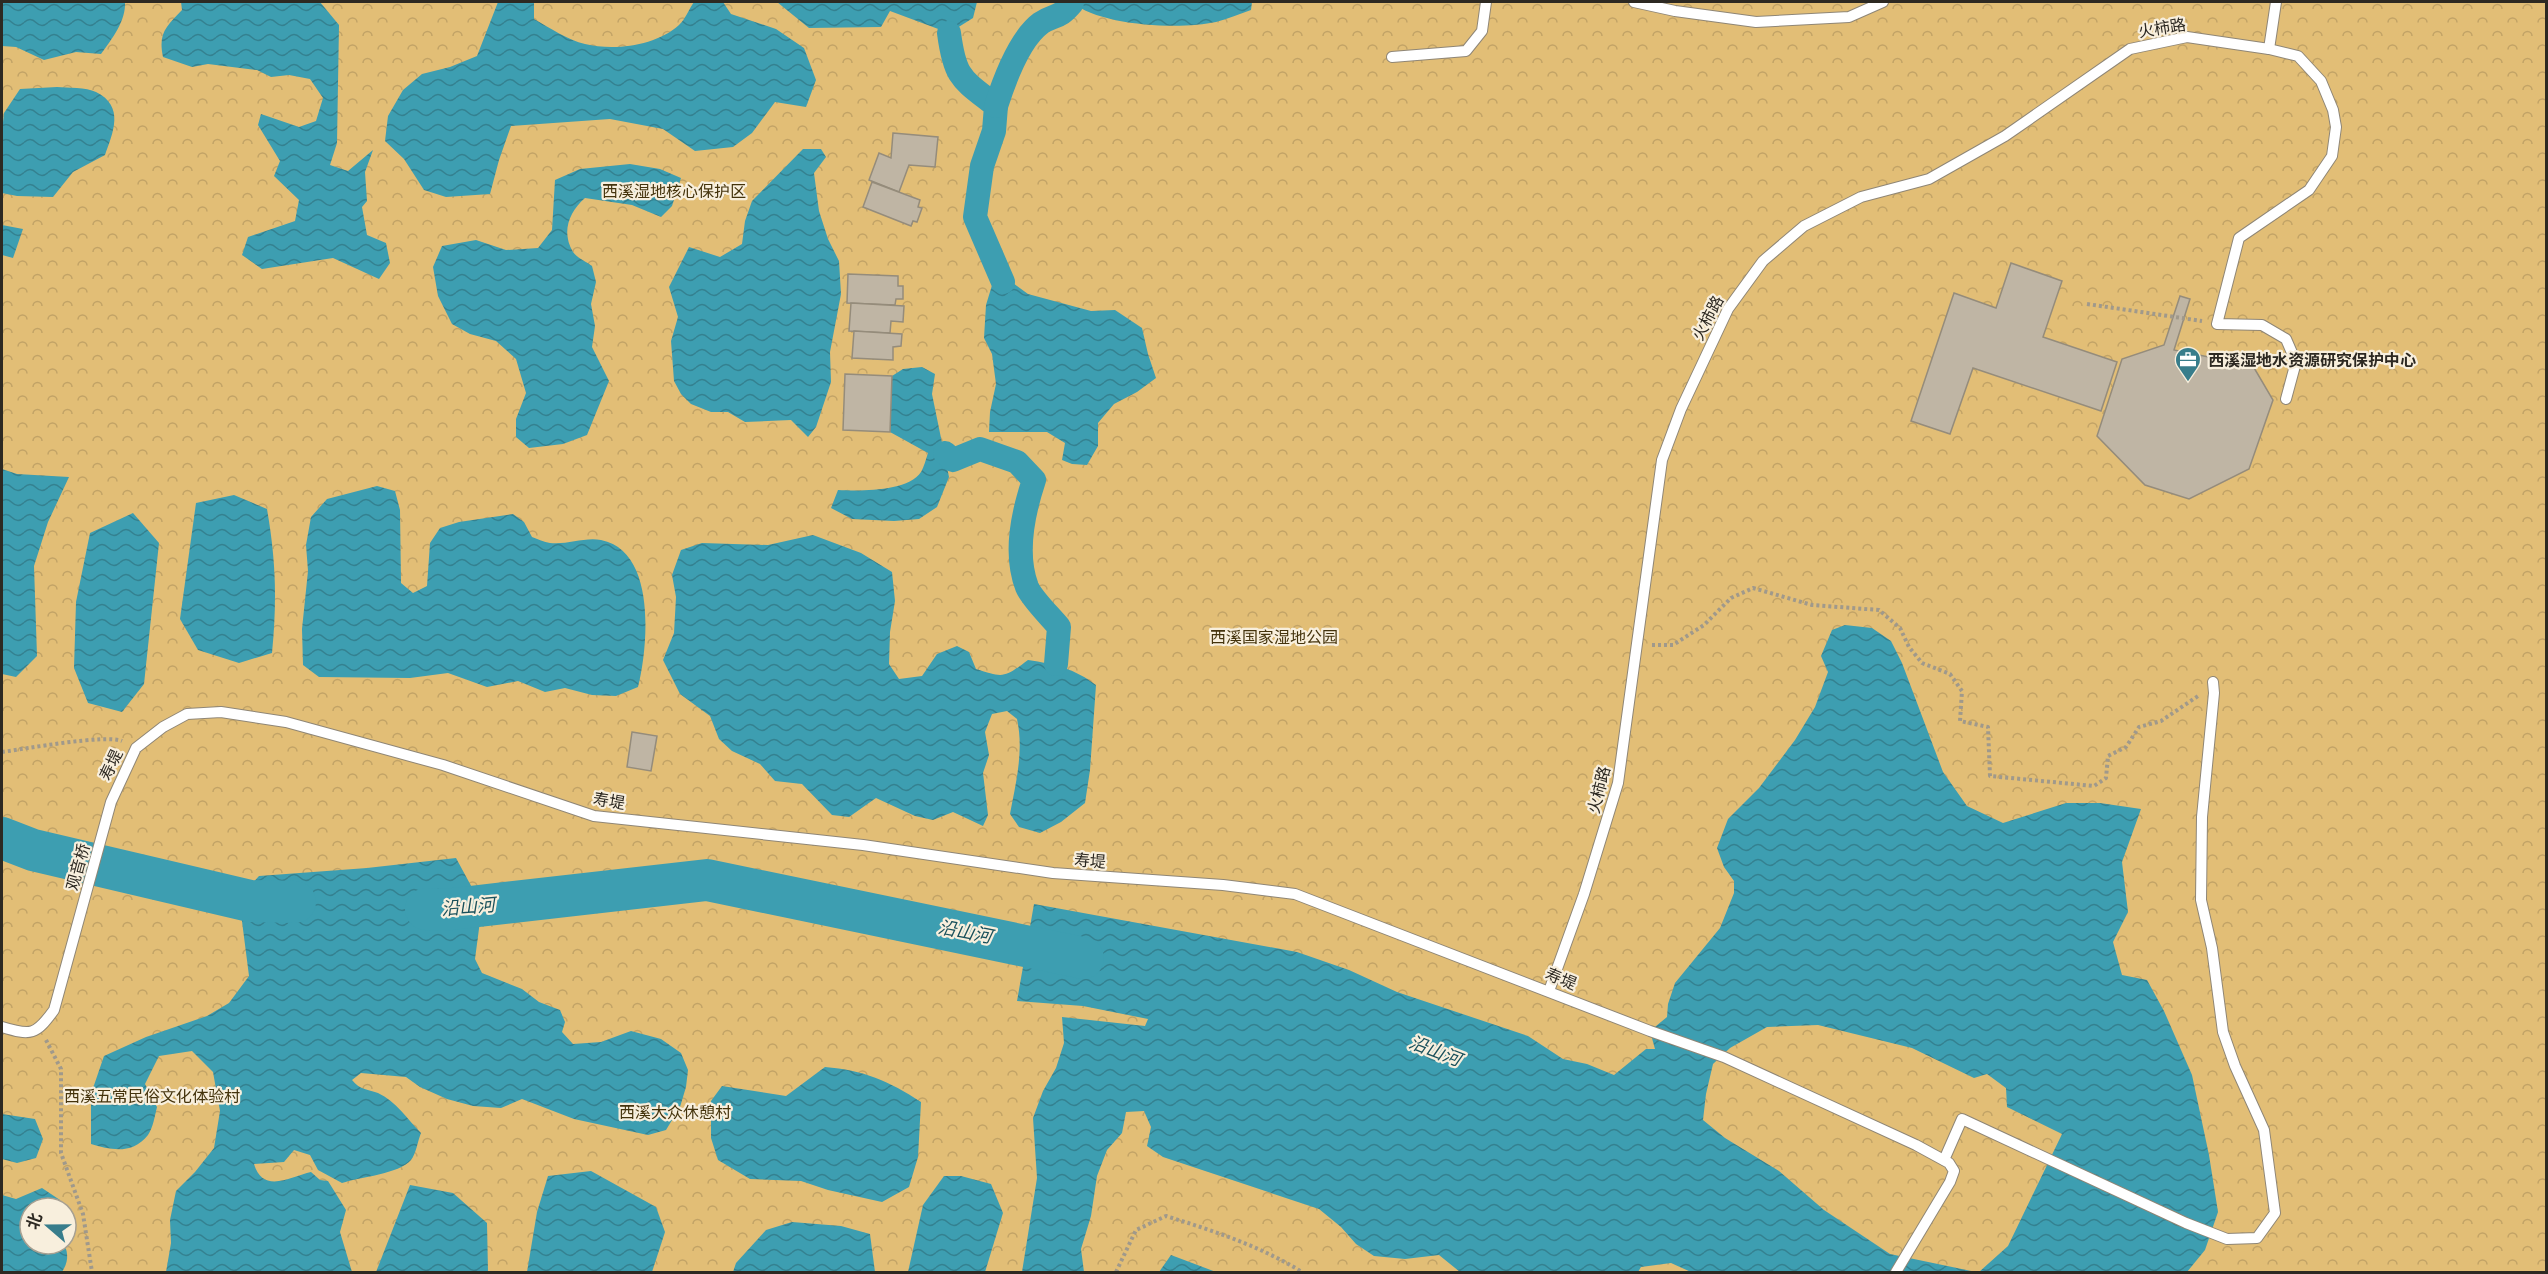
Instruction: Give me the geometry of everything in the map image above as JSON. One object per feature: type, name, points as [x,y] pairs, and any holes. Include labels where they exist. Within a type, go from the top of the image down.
[{"type":"lane","points":[[1392,57],[1466,51],[1482,31],[1486,2]]},
{"type":"lane","points":[[1634,2],[1675,11],[1756,22],[1849,17],[1883,2]]},
{"type":"lane","points":[[2269,49],[2276,2]]},
{"type":"lane","name":"火柿路","points":[[1549,991],[1584,894],[1618,783],[1662,460],[1681,409],[1728,309],[1763,261],[1804,226],[1861,197],[1929,179],[2005,136],[2130,49],[2187,37],[2269,49],[2298,56],[2321,81],[2333,110],[2336,127],[2332,156],[2309,190],[2239,238],[2217,324]]},
{"type":"lane","points":[[2217,324],[2262,325],[2286,339],[2296,362],[2286,399]]},
{"type":"lane","points":[[1896,1272],[1950,1182],[1954,1171],[1944,1160],[1962,1119],[2186,1223],[2227,1239],[2258,1238],[2275,1213],[2264,1130],[2235,1066],[2223,1032],[2212,948],[2201,900],[2202,817],[2213,704],[2212,682]]},
{"type":"lane","name":"寿堤","points":[[111,802],[136,748],[163,727],[186,714],[222,712],[286,722],[421,759],[594,816],[863,845],[1053,873],[1223,885],[1295,894],[1650,1031],[1724,1057],[1944,1160]]},
{"type":"lane","name":"观音桥","points":[[40,1029],[54,1010],[111,802]]},
{"type":"lane","points":[[2,1027],[24,1034],[40,1029]]},
{"type":"path","points":[[2087,304],[2217,324]]},
{"type":"path","points":[[1636,644],[1673,645],[1704,625],[1731,597],[1753,588],[1812,605],[1879,610],[1900,628],[1909,647],[1922,663],[1950,674],[1962,692],[1960,721],[1988,727],[1990,776],[2094,786],[2106,778],[2108,756],[2126,747],[2139,727],[2161,721],[2191,702],[2212,682]]},
{"type":"path","points":[[2,752],[116,739],[136,748]]},
{"type":"path","points":[[40,1029],[61,1069],[61,1153],[82,1214],[92,1272]]},
{"type":"path","points":[[1116,1272],[1136,1230],[1166,1216],[1220,1233],[1275,1256],[1302,1272]]},
{"type":"green space","name":"西溪国家湿地公园","points":[[2,2],[2546,2],[2546,1272],[2,1272]]},
{"type":"water","points":[[2,2],[125,2],[125,9],[121,23],[101,54],[76,52],[44,60],[16,47],[2,46]]},
{"type":"water","points":[[181,2],[320,2],[339,25],[337,143],[330,165],[348,171],[373,150],[365,172],[367,201],[362,207],[367,235],[386,243],[390,263],[379,279],[333,258],[262,269],[242,255],[248,237],[295,221],[299,200],[274,176],[280,161],[258,125],[261,114],[299,127],[316,121],[323,98],[310,79],[289,75],[271,77],[257,70],[208,64],[192,67],[163,57],[163,36],[168,26],[182,10]]},
{"type":"water","points":[[498,2],[534,2],[534,19],[559,33],[579,42],[596,46],[621,47],[647,42],[670,32],[681,23],[694,2],[723,2],[731,14],[776,29],[804,48],[816,80],[806,107],[775,102],[752,133],[733,147],[695,151],[663,129],[610,119],[511,126],[490,194],[446,197],[424,190],[404,159],[385,141],[388,116],[403,90],[422,74],[450,67],[477,56]]},
{"type":"water","points":[[777,2],[977,2],[973,18],[949,33],[890,11],[881,27],[809,28]]},
{"type":"water","points":[[1072,2],[1252,2],[1251,10],[1216,22],[1162,26],[1120,21],[1101,16],[1084,10]]},
{"type":"water","points":[[57,87],[92,90],[111,105],[114,112],[113,129],[105,155],[73,172],[53,197],[17,196],[2,193],[4,113],[20,89]]},
{"type":"water","points":[[803,149],[821,149],[826,157],[814,173],[819,211],[828,239],[839,261],[841,294],[830,352],[831,382],[816,427],[808,437],[791,420],[745,422],[728,412],[711,412],[691,404],[681,394],[674,381],[671,341],[678,317],[669,287],[689,247],[720,257],[742,244],[745,221],[752,201]]},
{"type":"water","points":[[630,164],[660,169],[681,178],[672,206],[661,217],[632,205],[585,198],[571,216],[567,230],[569,245],[579,258],[592,266],[596,282],[591,304],[595,326],[592,347],[609,381],[587,435],[563,444],[529,448],[516,437],[516,419],[526,393],[516,359],[496,341],[470,334],[452,324],[438,296],[433,267],[442,246],[476,240],[506,250],[538,248],[552,230],[555,180],[580,169]]},
{"type":"water","points":[[2,225],[23,229],[13,258],[2,255]]},
{"type":"water","points":[[993,282],[1013,283],[1028,294],[1091,311],[1115,310],[1142,328],[1156,378],[1137,392],[1114,404],[1098,423],[1098,446],[1087,465],[1072,464],[1062,460],[1065,443],[1047,432],[989,432],[990,412],[996,384],[992,354],[984,338],[986,305]]},
{"type":"water","points":[[922,367],[935,374],[932,394],[949,477],[937,507],[919,519],[894,521],[852,519],[831,508],[838,490],[895,487],[915,479],[921,472],[928,453],[890,432],[892,376],[903,369]]},
{"type":"water","points":[[2,469],[17,474],[69,477],[48,522],[34,566],[37,656],[16,677],[2,674]]},
{"type":"water","points":[[377,486],[395,491],[400,510],[401,583],[413,593],[427,586],[430,543],[440,528],[459,522],[513,514],[524,522],[532,537],[546,542],[595,539],[619,548],[632,562],[640,581],[644,603],[644,649],[638,687],[616,696],[592,695],[565,688],[545,692],[518,681],[487,687],[448,673],[410,678],[319,677],[303,665],[302,629],[308,571],[306,545],[311,517],[327,499]]},
{"type":"water","points":[[234,495],[267,509],[275,581],[272,653],[239,663],[198,650],[180,619],[196,503]]},
{"type":"water","points":[[133,513],[159,543],[144,684],[122,712],[88,703],[74,668],[76,602],[90,533]]},
{"type":"water","points":[[813,535],[861,553],[892,572],[895,601],[890,632],[889,664],[899,679],[922,676],[937,654],[957,646],[969,652],[976,669],[985,672],[1003,675],[1028,660],[1064,668],[1096,685],[1090,770],[1085,803],[1061,822],[1040,833],[1019,827],[1010,814],[1018,766],[1019,731],[1017,719],[1007,711],[992,714],[985,732],[989,755],[983,773],[988,815],[983,826],[953,812],[933,820],[915,816],[876,798],[849,817],[832,815],[802,784],[775,781],[760,764],[732,751],[719,739],[710,716],[680,694],[663,660],[674,633],[676,597],[672,575],[681,550],[702,543],[768,545]]},
{"type":"water","points":[[1845,625],[1872,628],[1891,641],[1902,663],[1943,772],[1967,806],[2003,823],[2066,803],[2100,803],[2141,809],[2122,862],[2128,912],[2113,942],[2122,975],[2147,980],[2164,1011],[2192,1075],[2218,1212],[2205,1250],[2187,1272],[1979,1272],[2008,1246],[2062,1134],[2007,1107],[2006,1088],[1987,1074],[1974,1078],[1912,1048],[1818,1025],[1767,1027],[1730,1048],[1713,1064],[1703,1120],[1725,1138],[1779,1171],[1824,1210],[1890,1254],[1976,1272],[1691,1272],[1671,1263],[1641,1267],[1638,1272],[1460,1272],[1439,1255],[1405,1259],[1374,1256],[1356,1244],[1341,1227],[1319,1209],[1163,1157],[1147,1146],[1151,1127],[1144,1111],[1126,1112],[1122,1133],[1107,1150],[1097,1176],[1091,1216],[1081,1249],[1084,1272],[1022,1272],[1037,1178],[1033,1118],[1043,1091],[1056,1068],[1064,1043],[1062,1017],[1145,1026],[1148,1019],[1083,1006],[1017,1001],[1034,904],[1297,952],[1349,970],[1397,992],[1528,1036],[1563,1059],[1587,1064],[1614,1075],[1646,1049],[1655,1049],[1650,1031],[1667,1017],[1668,1004],[1675,983],[1720,928],[1734,893],[1734,881],[1724,867],[1717,848],[1728,819],[1759,788],[1795,740],[1815,707],[1828,672],[1821,656],[1832,630]]},
{"type":"water","points":[[456,858],[482,906],[475,959],[482,973],[522,989],[539,1002],[560,1010],[565,1022],[562,1032],[573,1044],[601,1042],[631,1031],[661,1039],[681,1053],[688,1070],[686,1087],[680,1107],[666,1130],[648,1135],[574,1119],[522,1099],[501,1108],[473,1106],[447,1099],[420,1087],[406,1077],[361,1073],[352,1080],[364,1089],[384,1096],[421,1133],[411,1160],[389,1172],[342,1183],[318,1170],[310,1155],[294,1150],[284,1162],[254,1164],[264,1179],[271,1181],[311,1172],[320,1180],[328,1181],[346,1210],[340,1232],[352,1272],[166,1272],[171,1243],[170,1220],[176,1191],[214,1148],[220,1111],[213,1072],[192,1051],[159,1056],[145,1084],[157,1107],[150,1132],[135,1146],[121,1149],[106,1148],[91,1144],[91,1094],[104,1056],[146,1037],[207,1016],[229,1003],[249,976],[239,898],[259,876],[367,868]]},
{"type":"water","points":[[825,1067],[852,1071],[875,1078],[921,1102],[918,1157],[909,1187],[882,1202],[828,1190],[801,1181],[750,1179],[718,1160],[711,1138],[711,1101],[722,1086],[786,1096]]},
{"type":"water","points":[[2,1114],[35,1119],[43,1139],[36,1158],[17,1163],[2,1159]]},
{"type":"water","points":[[591,1171],[656,1207],[665,1232],[652,1272],[527,1272],[537,1212],[548,1176]]},
{"type":"water","points":[[944,1176],[961,1176],[991,1184],[1003,1213],[985,1272],[908,1272],[923,1205]]},
{"type":"water","points":[[410,1185],[453,1193],[487,1223],[488,1272],[376,1272]]},
{"type":"water","points":[[42,1188],[54,1196],[23,1196]]},
{"type":"water","points":[[2,1195],[18,1198],[18,1256],[67,1256],[62,1272],[2,1272]]},
{"type":"water","points":[[792,1222],[841,1226],[870,1234],[875,1272],[733,1272],[736,1263],[766,1230]]},
{"type":"water","points":[[1171,1255],[1216,1272],[1159,1272]]},
{"type":"building","points":[[893,133],[938,137],[935,167],[909,165],[899,192],[869,180],[879,153],[891,158]]},
{"type":"building","points":[[872,182],[920,200],[918,207],[922,208],[917,222],[913,221],[911,226],[863,207]]},
{"type":"building","points":[[2011,263],[2062,281],[2043,337],[2117,362],[2101,411],[1973,368],[1950,434],[1911,421],[1954,293],[1996,308]]},
{"type":"building","points":[[848,274],[898,276],[898,286],[903,286],[903,299],[896,299],[895,305],[847,303]]},
{"type":"building","name":"西溪湿地水资源研究保护中心","points":[[2180,296],[2190,299],[2174,350],[2253,366],[2273,400],[2249,469],[2189,499],[2145,485],[2097,436],[2122,359],[2164,345]]},
{"type":"building","points":[[851,303],[904,306],[903,322],[891,321],[890,333],[849,331]]},
{"type":"building","points":[[854,331],[902,334],[901,346],[893,347],[893,360],[852,358]]},
{"type":"building","points":[[845,374],[892,376],[890,432],[843,430]]},
{"type":"building","points":[[632,732],[657,736],[651,771],[627,767]]},
{"type":"waterway","points":[[996,106],[1008,73],[1026,39],[1041,23],[1060,14],[1072,3]]},
{"type":"waterway","points":[[949,33],[954,60],[962,77],[996,106],[994,131],[982,166],[975,217],[1003,282]]},
{"type":"waterway","points":[[945,453],[953,460],[980,449],[1017,462],[1034,480],[1026,506],[1021,561],[1029,592],[1059,627],[1056,664]]},
{"type":"waterway","name":"沿山河","points":[[2,838],[33,850],[250,901],[295,902]]},
{"type":"waterway","name":"沿山河","points":[[426,909],[444,910],[707,880],[1083,958]]},
{"type":"place","name":"西溪湿地水资源研究保护中心","points":[[2188,383]]},
{"type":"park label","name":"西溪湿地核心保护区","points":[[674,191]]},
{"type":"park label","name":"西溪五常民俗文化体验村","points":[[152,1096]]},
{"type":"park label","name":"西溪大众休憩村","points":[[675,1112]]}]
